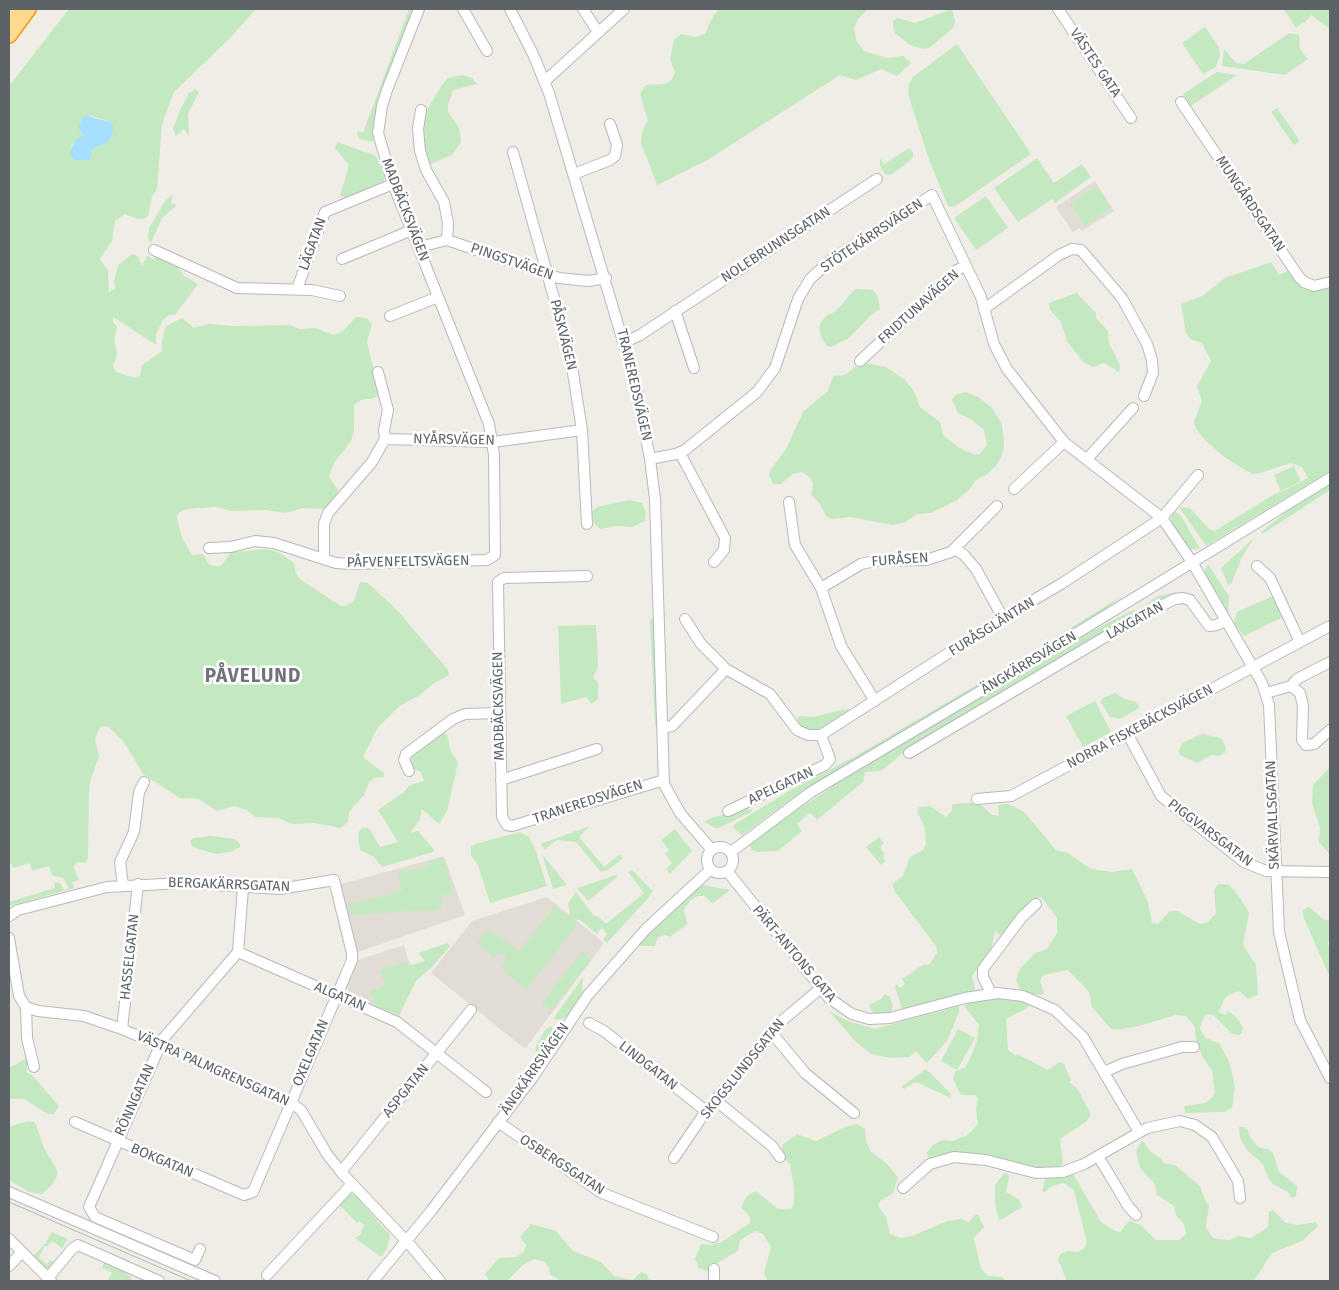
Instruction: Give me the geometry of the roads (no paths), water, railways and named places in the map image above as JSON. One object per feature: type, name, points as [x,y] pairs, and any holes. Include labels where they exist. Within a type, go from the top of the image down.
[{"type":"highway","points":[[9,13],[12,9]]},
{"type":"highway","points":[[9,35],[28,9]]},
{"type":"street","name":"MADBÄCKSVÄGEN","points":[[419,9],[387,90],[379,121],[380,146],[393,184],[484,408],[493,442],[496,549],[492,559]]},
{"type":"street","points":[[463,9],[487,52]]},
{"type":"street","name":"TRANEREDSVÄGEN","points":[[510,9],[545,81],[606,278],[636,384],[650,459],[656,526],[664,780],[677,809],[712,850]]},
{"type":"street","points":[[583,9],[598,32]]},
{"type":"street","points":[[545,81],[624,9]]},
{"type":"street","name":"VÄSTES GATA","points":[[1058,9],[1131,118]]},
{"type":"street","name":"MUNGÅRDSGATAN","points":[[1181,102],[1299,277],[1304,282],[1314,286],[1330,282]]},
{"type":"street","points":[[420,247],[447,240],[448,223],[444,202],[426,170],[420,151],[418,130],[421,110]]},
{"type":"street","points":[[574,174],[610,160],[615,156],[617,145],[610,124]]},
{"type":"street","name":"PÅSKVÄGEN","points":[[513,152],[563,330],[582,430],[587,524]]},
{"type":"street","name":"NOLEBRUNNSGATAN","points":[[625,342],[640,335],[878,180]]},
{"type":"street","name":"LÄGATAN","points":[[297,289],[325,212],[393,184]]},
{"type":"street","name":"STÖTEKÄRRSVÄGEN","points":[[650,459],[680,453],[748,401],[765,384],[779,357],[803,289],[831,260],[932,195],[966,266]]},
{"type":"street","points":[[342,258],[412,230]]},
{"type":"street","name":"PINGSTVÄGEN","points":[[447,240],[571,280],[588,281],[606,278]]},
{"type":"street","points":[[984,309],[1059,255],[1072,249],[1081,250],[1127,304],[1147,344],[1152,360],[1153,373],[1144,396]]},
{"type":"street","name":"LÄGATAN","points":[[154,250],[238,288],[297,289],[331,293],[340,296]]},
{"type":"street","name":"FRIDTUNAVÄGEN","points":[[860,361],[957,270],[966,266],[981,298],[994,344],[1002,362],[1064,442]]},
{"type":"street","points":[[390,316],[438,297]]},
{"type":"street","points":[[675,311],[694,368]]},
{"type":"street","points":[[324,559],[324,524],[328,513],[372,462],[385,439],[384,430],[388,410],[378,372]]},
{"type":"street","points":[[1087,459],[1133,408]]},
{"type":"street","name":"NYÅRSVÄGEN","points":[[385,439],[493,442],[582,430]]},
{"type":"street","points":[[1014,489],[1064,442]]},
{"type":"street","name":"SKÄRVALLSGATAN","points":[[1064,442],[1162,518],[1192,562],[1266,693],[1279,932],[1298,1013],[1330,1078]]},
{"type":"street","points":[[680,453],[725,538],[724,550],[714,562]]},
{"type":"street","name":"FURÅSGLÄNTAN","points":[[821,735],[1162,518],[1198,475]]},
{"type":"street","name":"ÄNGKÄRRSVÄGEN","points":[[731,852],[811,792],[1028,664],[1330,478]]},
{"type":"street","points":[[789,502],[795,545],[821,588],[838,641],[875,701]]},
{"type":"street","name":"FURÅSEN","points":[[821,588],[867,562],[926,560],[955,549],[997,506]]},
{"type":"street","name":"PÅFVENFELTSVÄGEN","points":[[209,548],[231,547],[255,541],[268,542],[324,559],[351,564],[492,559]]},
{"type":"street","points":[[955,549],[964,555],[976,569],[1003,618]]},
{"type":"street","points":[[1257,566],[1270,578],[1300,642]]},
{"type":"street","name":"MADBÄCKSVÄGEN","points":[[512,826],[507,825],[502,818],[498,581],[504,578],[587,576]]},
{"type":"street","name":"LAXGATAN","points":[[909,753],[1139,617],[1175,599],[1183,598],[1190,600],[1209,626],[1217,626],[1225,621]]},
{"type":"street","points":[[684,619],[701,644],[726,670],[770,694],[797,730],[808,735],[821,735]]},
{"type":"street","name":"NORRA FISKEBÄCKSVÄGEN","points":[[977,799],[1011,796],[1330,626]]},
{"type":"street","points":[[1266,693],[1291,686],[1297,679],[1330,662]]},
{"type":"street","points":[[662,728],[670,727],[676,722],[726,670]]},
{"type":"street","points":[[1291,686],[1298,690],[1303,701],[1302,735],[1304,744],[1314,744],[1330,730]]},
{"type":"street","points":[[408,771],[404,760],[406,754],[448,722],[465,714],[499,713]]},
{"type":"street","name":"PIGGVARSGATAN","points":[[1127,734],[1161,796],[1244,862],[1258,869],[1275,872],[1330,872]]},
{"type":"street","name":"APELGATAN","points":[[728,811],[826,765],[830,759],[821,735]]},
{"type":"street","points":[[501,780],[597,749]]},
{"type":"street","name":"TRANEREDSVÄGEN","points":[[512,826],[664,780]]},
{"type":"street","points":[[123,885],[120,862],[134,832],[139,792],[144,782]]},
{"type":"street","points":[[719,847],[731,852],[733,862],[727,871],[720,873],[711,869],[708,857],[712,850],[719,847]]},
{"type":"street","name":"ÄNGKÄRRSVÄGEN","points":[[373,1281],[533,1077],[588,995],[646,929],[711,869]]},
{"type":"street","name":"PÄRT-ANTONS GATA","points":[[727,871],[821,988],[843,1010],[860,1018],[879,1020],[990,993],[1024,996],[1055,1010],[1079,1031],[1139,1132]]},
{"type":"street","name":"BERGAKÄRRSGATAN","points":[[9,916],[18,910],[86,891],[123,885],[200,884],[243,888],[291,888],[334,880]]},
{"type":"street","name":"OXELGATAN","points":[[250,1194],[254,1190],[352,957],[334,880]]},
{"type":"street","name":"HASSELGATAN","points":[[122,1029],[138,884]]},
{"type":"street","points":[[238,952],[243,888]]},
{"type":"street","points":[[990,993],[983,969],[1022,917],[1036,904]]},
{"type":"street","points":[[9,938],[19,996],[26,1007],[27,1038],[34,1067]]},
{"type":"street","name":"ALGATAN","points":[[238,952],[397,1022],[486,1092]]},
{"type":"street","name":"RÖNNGATAN","points":[[200,1249],[195,1260],[95,1217],[90,1212],[89,1207],[159,1046],[238,952]]},
{"type":"street","name":"SKOGSLUNDSGATAN","points":[[674,1158],[714,1100],[771,1032],[784,1018],[821,988]]},
{"type":"street","name":"VÄSTRA PALMGRENSGATAN","points":[[26,1007],[38,1011],[84,1016],[122,1029],[290,1102],[306,1116],[327,1154],[351,1185],[406,1241],[440,1281]]},
{"type":"street","name":"ASPGATAN","points":[[341,1172],[471,1010]]},
{"type":"street","name":"LINDGATAN","points":[[589,1023],[604,1031],[706,1111]]},
{"type":"street","points":[[771,1032],[805,1073],[854,1113]]},
{"type":"street","points":[[1104,1072],[1122,1064],[1182,1048],[1194,1047]]},
{"type":"street","points":[[714,1100],[772,1146],[780,1157]]},
{"type":"street","points":[[903,1188],[930,1164],[954,1157],[986,1160],[1027,1171],[1050,1174],[1069,1170],[1098,1156],[1139,1132],[1159,1124],[1180,1121],[1195,1125],[1208,1132],[1238,1181],[1240,1198]]},
{"type":"street","name":"BOKGATAN","points":[[75,1122],[244,1195],[250,1194]]},
{"type":"street","name":"OSBERGSGATAN","points":[[498,1122],[602,1192],[713,1238]]},
{"type":"street","points":[[1098,1156],[1128,1206],[1136,1215]]},
{"type":"street","points":[[267,1274],[351,1185]]},
{"type":"street","points":[[9,1192],[215,1281]]},
{"type":"street","points":[[9,1239],[49,1280],[72,1248],[78,1245],[159,1281]]},
{"type":"street","points":[[9,1266],[22,1252]]},
{"type":"street","points":[[714,1270],[714,1281]]},
{"type":"water","points":[[84,115],[113,123],[113,133],[108,143],[92,149],[90,160],[74,160],[70,154],[71,149],[76,140],[84,135],[78,128]]},
{"type":"tram line","points":[[9,1202],[191,1281]]},
{"type":"district","name":"PÅVELUND","points":[[253,677]]}]
